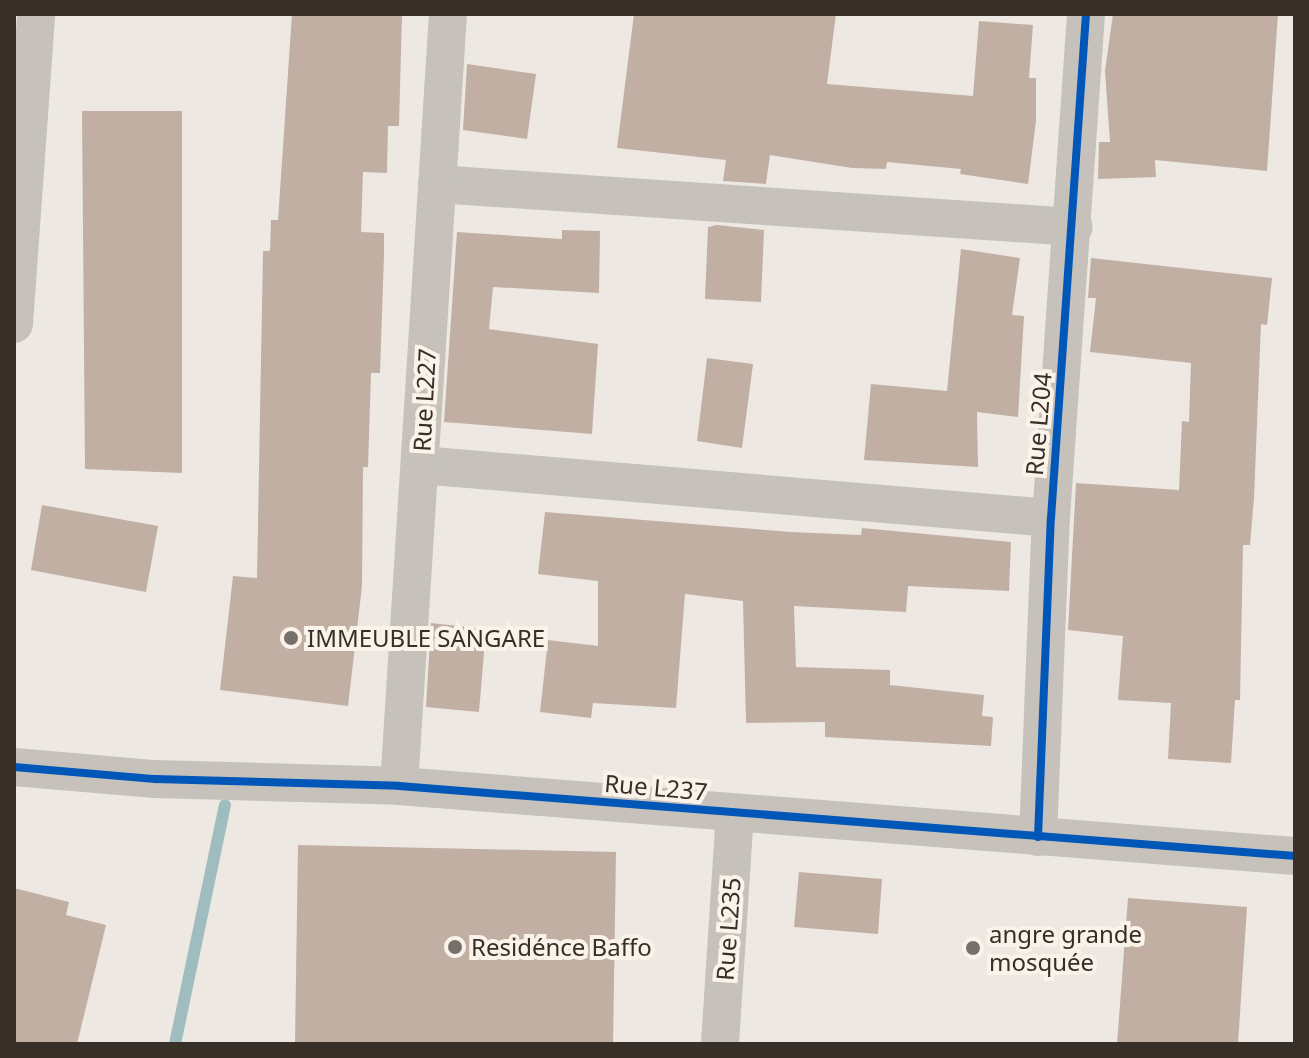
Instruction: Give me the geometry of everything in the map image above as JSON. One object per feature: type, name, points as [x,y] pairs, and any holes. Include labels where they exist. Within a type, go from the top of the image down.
[{"type":"street","points":[[14,324],[36,14]]},
{"type":"street","name":"Rue L227","points":[[399,786],[448,14]]},
{"type":"street","name":"Rue L204","points":[[1038,837],[1051,518],[1074,227],[1086,14]]},
{"type":"street","points":[[437,184],[1074,227]]},
{"type":"street","points":[[420,465],[1051,518]]},
{"type":"street","name":"Rue L237","points":[[14,767],[155,779],[399,786],[1295,856]]},
{"type":"street","name":"Rue L235","points":[[720,1044],[735,814]]},
{"type":"building","points":[[292,14],[402,14],[399,126],[388,126],[387,173],[363,172],[361,232],[384,233],[384,256],[380,373],[371,373],[368,467],[363,467],[362,586],[348,706],[220,690],[233,576],[257,578],[263,251],[270,251],[271,220],[278,220]]},
{"type":"building","points":[[634,14],[836,14],[827,84],[973,96],[979,21],[1033,25],[1029,78],[1036,78],[1036,121],[1028,184],[960,174],[961,169],[887,162],[886,169],[852,168],[770,155],[766,184],[723,181],[726,160],[617,148]]},
{"type":"building","points":[[1113,14],[1278,14],[1267,171],[1155,160],[1156,177],[1098,179],[1099,142],[1110,142],[1105,71]]},
{"type":"building","points":[[467,64],[536,74],[527,139],[463,130]]},
{"type":"building","points":[[82,111],[182,111],[182,473],[85,469]]},
{"type":"building","points":[[717,225],[764,230],[761,302],[705,299],[708,227]]},
{"type":"building","points":[[562,230],[600,231],[599,293],[493,287],[489,329],[598,344],[592,434],[444,422],[457,232],[562,239]]},
{"type":"building","points":[[961,249],[1020,258],[1012,315],[1024,316],[1018,417],[977,412],[978,467],[864,460],[871,384],[947,391]]},
{"type":"building","points":[[1091,258],[1272,278],[1267,325],[1261,324],[1254,498],[1250,545],[1243,545],[1240,700],[1235,700],[1231,763],[1168,759],[1171,703],[1118,700],[1123,636],[1068,630],[1076,483],[1179,490],[1182,421],[1189,422],[1191,363],[1090,352],[1096,298],[1088,298]]},
{"type":"building","points":[[707,358],[753,364],[742,448],[697,441]]},
{"type":"building","points":[[42,505],[158,526],[146,592],[31,570]]},
{"type":"building","points":[[545,512],[791,532],[861,535],[862,528],[1011,542],[1009,591],[908,586],[906,612],[794,606],[796,667],[890,670],[890,685],[984,695],[982,716],[993,717],[991,746],[825,737],[825,722],[746,723],[743,601],[685,594],[676,708],[593,703],[591,718],[540,712],[548,640],[598,646],[598,581],[538,574]]},
{"type":"building","points":[[431,623],[486,629],[479,712],[426,707]]},
{"type":"building","name":"Residénce Baffo","points":[[298,845],[616,852],[613,1044],[295,1044]]},
{"type":"building","points":[[799,872],[882,879],[878,934],[794,927]]},
{"type":"building","points":[[14,888],[69,902],[66,915],[106,925],[77,1044],[14,1044]]},
{"type":"building","points":[[1128,898],[1247,907],[1238,1044],[1117,1044]]},
{"type":"waterway","points":[[175,1044],[225,805]]},
{"type":"cycle path","points":[[1038,837],[1051,518],[1086,14]]},
{"type":"cycle path","points":[[14,767],[155,779],[399,786],[1295,856]]},
{"type":"place","name":"IMMEUBLE SANGARE","points":[[291,638]]},
{"type":"place","name":"Residénce Baffo","points":[[455,947]]},
{"type":"place","name":"angre grande mosquée","points":[[973,948]]}]
